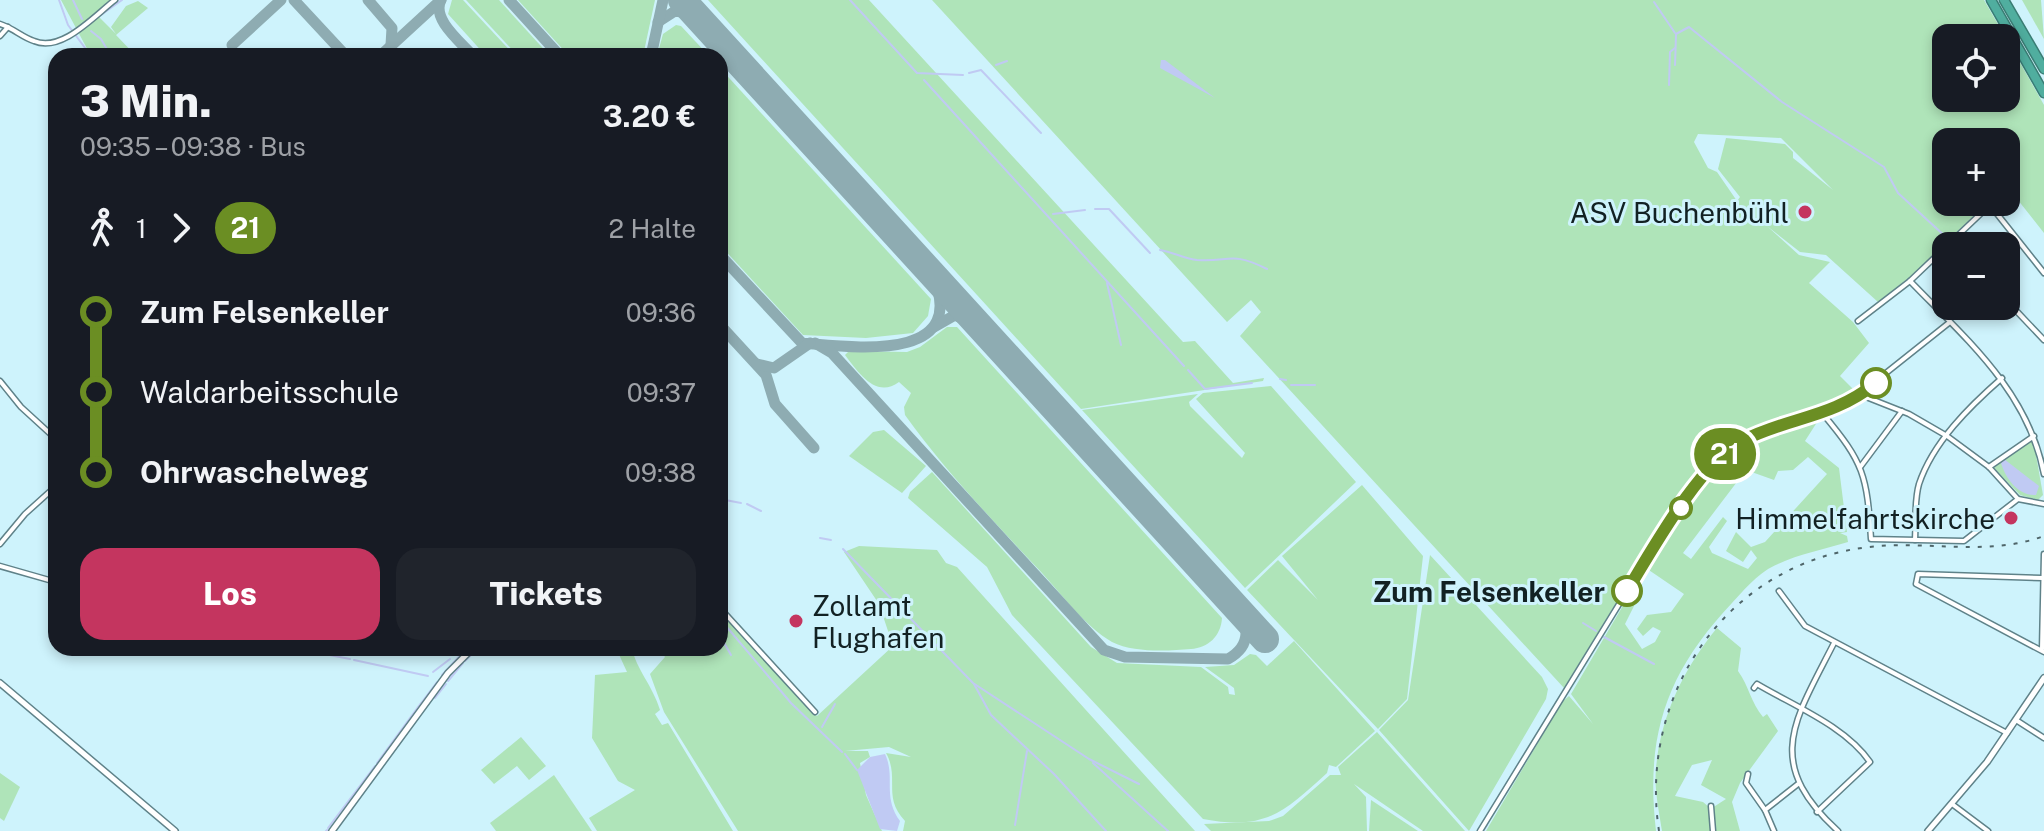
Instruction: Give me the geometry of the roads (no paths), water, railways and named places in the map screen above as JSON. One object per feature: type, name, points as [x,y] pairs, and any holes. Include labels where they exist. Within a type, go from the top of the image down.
[{"type":"highway","points":[[1991,0],[2044,93]]},
{"type":"highway","points":[[2004,0],[2044,69]]},
{"type":"main road","points":[[332,831],[448,673],[465,656]]},
{"type":"main road","points":[[1928,831],[1994,753],[2044,678]]},
{"type":"main road","points":[[0,683],[175,831]]},
{"type":"street","points":[[0,24],[43,44],[59,41],[115,0]]},
{"type":"street","points":[[0,36],[8,27]]},
{"type":"street","points":[[1961,232],[1978,216]]},
{"type":"street","points":[[2002,216],[2044,273]]},
{"type":"street","points":[[1858,321],[1910,281],[1932,260]]},
{"type":"street","points":[[1910,281],[2002,378],[2021,405],[2041,446],[2044,474]]},
{"type":"street","points":[[2020,315],[2044,340]]},
{"type":"street","points":[[1480,831],[1645,561],[1714,464],[1744,440],[1823,414],[1861,395],[1950,322]]},
{"type":"street","points":[[1915,540],[1919,485],[1947,436],[1972,405],[2002,378]]},
{"type":"street","points":[[0,381],[21,407],[48,432]]},
{"type":"street","points":[[1861,395],[1902,411],[1947,436],[1989,467],[2018,499],[2044,504]]},
{"type":"street","points":[[1861,466],[1902,411]]},
{"type":"street","points":[[1823,414],[1861,466],[1868,493],[1871,539],[1964,541],[2018,499]]},
{"type":"street","points":[[1989,467],[2034,436]]},
{"type":"street","points":[[0,544],[25,514],[48,493]]},
{"type":"street","points":[[2042,578],[1918,574],[1916,584],[2043,650],[2044,554]]},
{"type":"street","points":[[0,566],[48,580]]},
{"type":"street","points":[[1779,591],[1801,623],[2007,733]]},
{"type":"street","points":[[728,617],[815,712]]},
{"type":"street","points":[[1834,642],[1800,709],[1792,749],[1798,784],[1817,812],[1838,831]]},
{"type":"street","points":[[1754,688],[1757,684],[1850,740],[1870,762],[1817,812]]},
{"type":"street","points":[[2015,720],[2042,737]]},
{"type":"street","points":[[1748,774],[1746,783],[1765,810],[1774,831]]},
{"type":"street","points":[[1765,810],[1798,784]]},
{"type":"street","points":[[1952,804],[1988,831]]},
{"type":"street","points":[[1711,806],[1713,831]]},
{"type":"water","points":[[1161,60],[1165,60],[1215,98],[1160,68]]},
{"type":"water","points":[[2004,459],[2039,486],[2036,495],[2024,493],[2014,485],[2001,463]]},
{"type":"water","points":[[885,754],[890,795],[900,821],[897,831],[880,829],[857,770],[870,757]]},
{"type":"waterway","points":[[59,0],[68,25],[85,48]]},
{"type":"waterway","points":[[73,0],[82,19]]},
{"type":"waterway","points":[[101,15],[122,0]]},
{"type":"waterway","points":[[850,0],[917,73],[963,75]]},
{"type":"waterway","points":[[1654,2],[1675,33]]},
{"type":"waterway","points":[[1676,34],[1689,27],[1782,102],[1884,167],[1898,193],[1940,232]]},
{"type":"waterway","points":[[91,31],[106,48]]},
{"type":"waterway","points":[[1675,65],[1676,35]]},
{"type":"waterway","points":[[1669,85],[1670,52],[1675,48]]},
{"type":"waterway","points":[[996,65],[1007,61]]},
{"type":"waterway","points":[[969,73],[981,70],[1041,133]]},
{"type":"waterway","points":[[924,80],[1184,366]]},
{"type":"waterway","points":[[1095,209],[1109,209],[1150,253]]},
{"type":"waterway","points":[[1053,214],[1085,210]]},
{"type":"waterway","points":[[1160,250],[1197,260],[1246,260],[1267,269]]},
{"type":"waterway","points":[[1107,283],[1121,345]]},
{"type":"waterway","points":[[1188,370],[1205,389],[1252,383]]},
{"type":"waterway","points":[[1280,379],[1286,380]]},
{"type":"waterway","points":[[1291,385],[1315,385]]},
{"type":"waterway","points":[[728,501],[741,503]]},
{"type":"waterway","points":[[747,504],[761,511]]},
{"type":"waterway","points":[[820,538],[831,540]]},
{"type":"waterway","points":[[843,549],[973,683],[1089,759],[1139,784]]},
{"type":"waterway","points":[[1583,623],[1596,631]]},
{"type":"waterway","points":[[728,628],[791,703],[842,752]]},
{"type":"waterway","points":[[1604,637],[1654,664]]},
{"type":"waterway","points":[[728,650],[731,655]]},
{"type":"waterway","points":[[335,656],[350,659]]},
{"type":"waterway","points":[[442,675],[460,656]]},
{"type":"waterway","points":[[465,661],[470,656]]},
{"type":"waterway","points":[[433,672],[450,659]]},
{"type":"waterway","points":[[354,660],[428,676]]},
{"type":"waterway","points":[[448,681],[463,663]]},
{"type":"waterway","points":[[422,702],[437,682]]},
{"type":"waterway","points":[[435,698],[446,684]]},
{"type":"waterway","points":[[974,684],[991,715],[1054,774],[1106,831]]},
{"type":"waterway","points":[[377,763],[421,703]]},
{"type":"waterway","points":[[822,727],[835,704]]},
{"type":"waterway","points":[[1015,825],[1027,751]]},
{"type":"waterway","points":[[845,754],[857,770]]},
{"type":"waterway","points":[[1093,763],[1168,831]]},
{"type":"waterway","points":[[328,828],[375,766]]},
{"type":"waterway","points":[[1483,831],[1487,825]]},
{"type":"railway","points":[[1659,831],[1656,780],[1663,731],[1679,685],[1703,644],[1735,608],[1773,579],[1818,558],[1869,547],[2001,546],[2044,536]]},
{"type":"place","name":"ASV Buchenbühl","points":[[1805,212]]},
{"type":"place","name":"Himmelfahrtskirche","points":[[2011,518]]},
{"type":"place","name":"Zum Felsenkeller","points":[[1627,591]]},
{"type":"place","name":"Zollamt Flughafen","points":[[796,621]]}]
